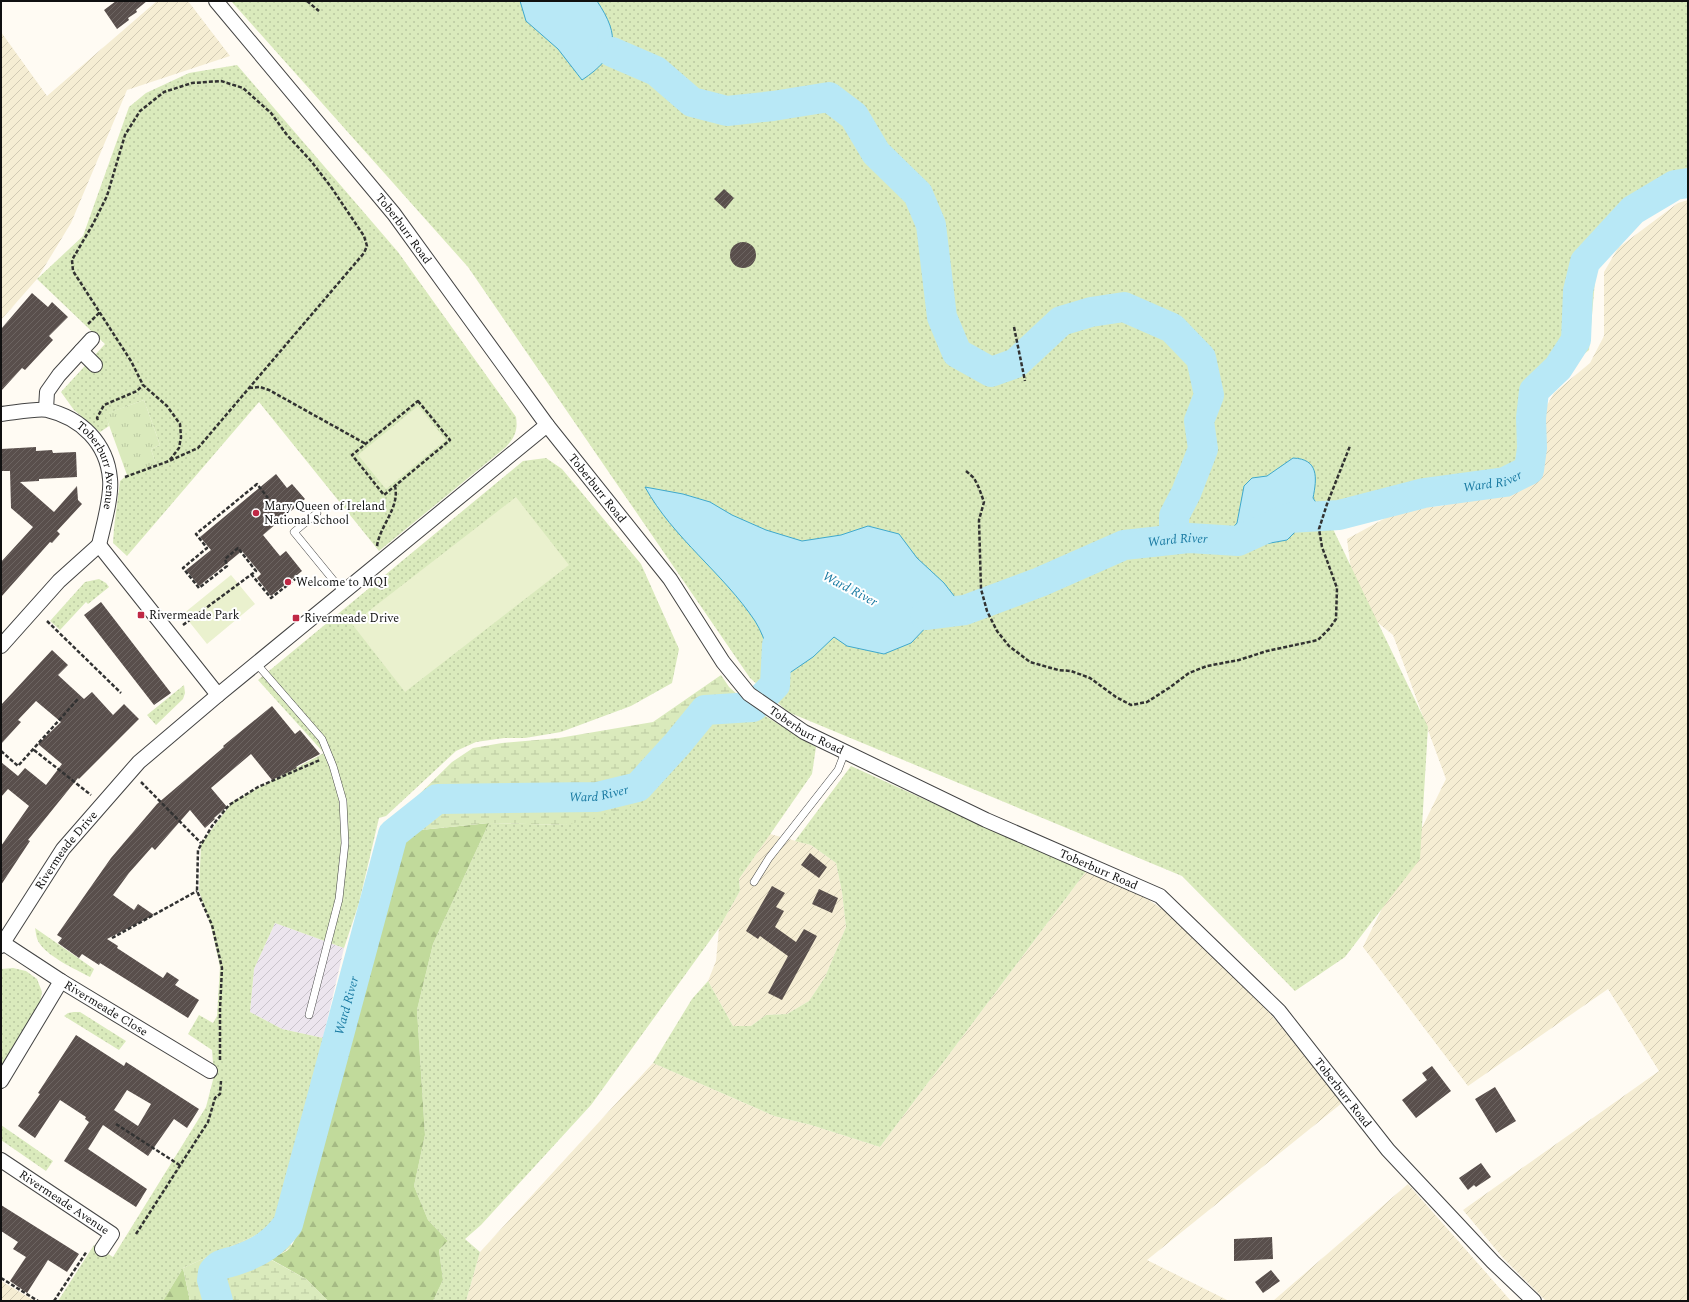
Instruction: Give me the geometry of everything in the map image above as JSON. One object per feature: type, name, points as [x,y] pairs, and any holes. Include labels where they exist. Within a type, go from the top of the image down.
[{"type":"street","name":"Toberburr Road","points":[[216,1],[394,214],[547,425],[670,579],[723,662],[749,694],[804,732],[986,820],[1160,896],[1279,1011],[1388,1150],[1493,1262],[1534,1301]]},
{"type":"street","points":[[46,409],[47,392],[59,375],[81,351],[89,332]]},
{"type":"street","points":[[81,351],[95,365]]},
{"type":"street","name":"Toberburr Avenue","points":[[1,414],[46,409],[78,423],[94,436],[104,454],[110,479],[108,502],[99,545]]},
{"type":"street","name":"Rivermeade Drive","points":[[2,944],[63,849],[139,762],[256,663],[547,425]]},
{"type":"street","points":[[1,646],[59,581],[99,545],[218,695]]},
{"type":"street","name":"Rivermeade Close","points":[[2,944],[61,981],[217,1070]]},
{"type":"street","points":[[1,1082],[61,981]]},
{"type":"street","name":"Rivermeade Avenue","points":[[1,1160],[112,1234],[96,1247]]},
{"type":"lane","points":[[317,512],[294,532],[343,592]]},
{"type":"lane","points":[[256,663],[322,739],[330,757],[343,801],[345,843],[338,899],[309,1015]]},
{"type":"lane","points":[[754,882],[769,858],[838,770],[845,752]]},
{"type":"path","points":[[307,1],[320,11]]},
{"type":"path","points":[[110,479],[123,478],[169,461],[198,448],[364,253],[368,246],[364,236],[331,187],[311,161],[287,135],[271,113],[243,88],[221,81],[192,83],[164,92],[140,111],[125,135],[107,196],[72,260],[73,271],[131,361],[143,385],[166,406],[180,424],[181,437],[179,448],[169,461]]},
{"type":"path","points":[[89,332],[100,312]]},
{"type":"path","points":[[1014,327],[1020,350],[1025,381]]},
{"type":"path","points":[[101,424],[97,418],[104,405],[137,391],[143,385]]},
{"type":"path","points":[[249,388],[260,387],[269,390],[366,444]]},
{"type":"path","points":[[418,401],[450,440],[395,486],[384,495],[352,455],[418,401]]},
{"type":"path","points":[[966,471],[977,483],[984,502],[979,520],[981,589],[987,611],[997,631],[1009,646],[1030,662],[1058,670],[1071,671],[1090,678],[1116,697],[1131,705],[1147,702],[1189,674],[1207,666],[1238,660],[1267,651],[1318,640],[1330,630],[1336,619],[1337,588],[1322,548],[1319,529],[1327,504],[1350,446]]},
{"type":"path","points":[[183,626],[256,571],[238,548],[225,559],[227,566],[199,588],[183,568],[206,548],[196,534],[256,484],[268,498]]},
{"type":"path","points":[[376,548],[377,541],[392,512],[396,492],[395,486]]},
{"type":"path","points":[[251,574],[271,598],[299,576]]},
{"type":"path","points":[[47,621],[121,693]]},
{"type":"path","points":[[1,751],[18,766],[78,700]]},
{"type":"path","points":[[34,750],[91,795]]},
{"type":"path","points":[[136,1234],[208,1122],[215,1098],[220,1094],[217,1070],[222,968],[212,925],[197,891],[198,850],[200,843],[230,805],[258,788],[290,772],[330,757]]},
{"type":"path","points":[[139,781],[200,843]]},
{"type":"path","points":[[112,938],[197,891]]},
{"type":"path","points":[[116,1124],[181,1166]]},
{"type":"path","points":[[54,1301],[96,1247]]},
{"type":"path","points":[[1,1278],[38,1301]]},
{"type":"shaded area","points":[[157,1],[188,1],[230,56],[127,90],[71,223],[37,279],[1,320],[1,32],[47,96]]},
{"type":"shaded area","points":[[1688,200],[1688,1301],[1546,1301],[1503,1258],[1463,1210],[1659,1071],[1608,989],[1468,1086],[1363,947],[1446,779],[1393,635],[1366,613],[1352,578],[1347,539],[1402,509],[1441,506],[1528,484],[1544,469],[1546,407],[1554,393],[1590,363],[1604,336],[1604,272],[1618,248],[1678,203]]},
{"type":"shaded area","points":[[770,834],[811,845],[836,863],[842,892],[846,927],[825,977],[809,1001],[787,1014],[766,1015],[751,1026],[733,1026],[708,981],[716,961],[719,928],[740,891],[739,879]]},
{"type":"shaded area","points":[[1087,870],[1130,887],[1168,913],[1252,993],[1279,1024],[1342,1103],[1147,1260],[1229,1301],[466,1301],[480,1252],[653,1063],[774,1116],[811,1125],[880,1147]]},
{"type":"shaded area","points":[[275,923],[344,948],[323,1038],[282,1029],[250,1012],[254,969]]},
{"type":"shaded area","points":[[1408,1184],[1511,1301],[1273,1301]]},
{"type":"shaded area","points":[[1,1281],[35,1301],[1,1301]]},
{"type":"green space","points":[[231,1],[1688,1],[1688,181],[1657,189],[1597,257],[1589,350],[1530,398],[1525,462],[1333,529],[1428,727],[1420,859],[1345,957],[1295,991],[1182,876],[788,712],[750,678],[468,267]]},
{"type":"green space","points":[[237,65],[398,252],[516,417],[517,426],[515,433],[512,440],[506,447],[379,551],[259,402],[127,556],[113,543],[120,481],[127,475],[156,465],[151,449],[160,445],[144,400],[106,414],[109,426],[100,432],[74,410],[61,392],[105,344],[37,279],[83,236],[129,107],[146,93],[189,73]]},
{"type":"green space","points":[[144,400],[160,445],[151,449],[156,465],[127,475],[105,414]]},
{"type":"green space","points":[[418,406],[446,440],[386,489],[358,455]]},
{"type":"green space","points":[[546,458],[562,469],[641,564],[679,649],[672,683],[631,706],[561,732],[525,738],[504,738],[476,742],[456,751],[386,816],[379,818],[359,903],[344,948],[275,923],[254,969],[250,1012],[282,1029],[323,1038],[274,1227],[183,1268],[163,1301],[58,1301],[94,1245],[113,1257],[206,1107],[214,1076],[212,1050],[188,1034],[199,1015],[213,1023],[217,1016],[220,967],[212,930],[199,891],[201,844],[232,802],[324,753],[258,680],[523,461]]},
{"type":"green space","points":[[516,497],[569,565],[405,692],[352,624]]},
{"type":"green space","points":[[231,575],[255,604],[207,644],[183,614]]},
{"type":"green space","points":[[99,579],[106,583],[109,587],[88,604],[86,602],[60,630],[50,621],[85,582]]},
{"type":"green space","points":[[721,675],[729,687],[754,709],[708,713],[697,723],[628,809],[566,825],[489,823],[401,832],[393,820],[452,762],[473,748],[502,743],[559,738],[653,722]]},
{"type":"green space","points":[[184,685],[185,693],[183,699],[156,725],[147,715]]},
{"type":"green space","points":[[754,709],[816,747],[812,774],[739,879],[740,891],[719,928],[591,1105],[481,1225],[465,1239],[480,1252],[466,1301],[433,1301],[443,1280],[439,1250],[448,1241],[428,1220],[414,1186],[425,1135],[417,1010],[433,944],[489,823],[566,825],[708,713]]},
{"type":"green space","points":[[851,766],[970,820],[1087,870],[880,1147],[811,1125],[774,1116],[653,1063],[692,999],[708,981],[733,1026],[751,1026],[766,1015],[787,1014],[809,1001],[825,977],[846,927],[842,892],[836,863],[811,845],[795,841]]},
{"type":"green space","points":[[489,823],[433,944],[417,1010],[425,1135],[414,1186],[428,1220],[448,1241],[439,1250],[443,1280],[433,1301],[328,1301],[306,1279],[267,1257],[281,1254],[290,1248],[295,1240],[302,1189],[395,842],[401,832]]},
{"type":"green space","points":[[35,928],[94,969],[90,977],[61,962],[47,952],[38,941]]},
{"type":"green space","points":[[13,968],[26,971],[37,979],[42,992],[39,1007],[1,1067],[1,969]]},
{"type":"green space","points":[[80,1012],[126,1041],[119,1050],[64,1016],[68,1013]]},
{"type":"green space","points":[[1,1125],[53,1161],[46,1171],[1,1140]]},
{"type":"green space","points":[[274,1227],[292,1246],[281,1254],[268,1258],[306,1279],[328,1301],[190,1301],[183,1268]]},
{"type":"green space","points":[[183,1268],[190,1301],[163,1301]]},
{"type":"water","points":[[520,1],[597,1],[610,25],[612,35],[612,45],[609,54],[603,63],[582,80],[558,49],[526,21]]},
{"type":"water","points":[[1293,458],[1308,462],[1314,471],[1315,483],[1313,498],[1319,507],[1323,508],[1319,523],[1304,523],[1287,540],[1265,544],[1244,551],[1237,549],[1215,548],[1215,530],[1230,531],[1237,523],[1244,486],[1252,478],[1267,476]]},
{"type":"water","points":[[645,487],[683,494],[710,502],[732,515],[766,530],[802,541],[841,535],[868,526],[899,534],[917,558],[944,583],[965,610],[932,621],[911,643],[884,654],[847,646],[834,637],[813,657],[775,685],[766,644],[755,621],[728,587],[670,523],[656,505]]},
{"type":"building","points":[[116,1],[147,1],[136,10],[137,12],[128,18],[129,20],[117,29],[104,10]]},
{"type":"building","points":[[724,189],[734,198],[725,209],[714,199]]},
{"type":"building","points":[[743,242],[752,246],[756,255],[752,264],[743,268],[734,264],[730,255],[734,246]]},
{"type":"building","points":[[32,293],[48,307],[52,302],[68,317],[49,336],[53,340],[25,370],[22,368],[1,391],[1,329]]},
{"type":"building","points":[[36,447],[36,451],[52,450],[53,453],[76,452],[77,477],[39,479],[39,481],[20,482],[54,512],[77,486],[78,500],[82,504],[57,531],[60,534],[52,543],[50,542],[1,597],[1,562],[33,527],[11,508],[10,471],[1,471],[1,449]]},
{"type":"building","points":[[276,474],[287,488],[292,484],[305,499],[263,535],[280,556],[286,551],[302,571],[271,596],[257,578],[261,574],[242,551],[199,586],[186,570],[211,550],[200,537]]},
{"type":"building","points":[[101,602],[171,693],[154,705],[84,615]]},
{"type":"building","points":[[52,650],[68,665],[58,675],[84,699],[92,692],[113,715],[124,704],[139,719],[79,779],[78,778],[28,840],[30,841],[1,885],[1,846],[29,806],[8,789],[1,797],[1,762],[18,776],[25,768],[46,785],[62,764],[38,744],[61,722],[36,701],[18,720],[21,722],[1,744],[1,705]]},
{"type":"building","points":[[272,706],[295,734],[300,730],[320,754],[299,765],[296,767],[297,768],[272,780],[251,754],[211,788],[227,807],[205,828],[190,810],[155,850],[152,847],[129,873],[113,895],[134,910],[138,904],[154,915],[107,939],[118,946],[117,948],[163,978],[167,972],[179,980],[175,985],[199,1000],[188,1018],[100,963],[99,965],[82,954],[79,958],[58,943],[62,938],[57,935],[111,858],[157,804],[224,747],[223,746]]},
{"type":"building","points":[[810,853],[827,867],[819,878],[801,865]]},
{"type":"building","points":[[772,886],[785,893],[776,907],[784,911],[775,927],[796,942],[804,929],[817,936],[782,1000],[768,993],[788,956],[760,936],[758,939],[746,931]]},
{"type":"building","points":[[819,889],[838,898],[832,913],[812,904]]},
{"type":"building","points":[[76,1035],[124,1066],[126,1062],[199,1109],[187,1128],[174,1119],[148,1156],[103,1125],[88,1149],[147,1189],[136,1207],[64,1161],[89,1122],[85,1119],[86,1117],[60,1100],[35,1138],[18,1126],[40,1094],[38,1093]],"holes":[[[127,1090],[151,1104],[138,1126],[114,1110]]]},
{"type":"building","points":[[1432,1066],[1451,1091],[1416,1118],[1402,1100],[1427,1080],[1422,1073]]},
{"type":"building","points":[[1495,1087],[1516,1121],[1496,1133],[1475,1099]]},
{"type":"building","points":[[1481,1163],[1491,1177],[1476,1187],[1474,1185],[1468,1190],[1459,1178]]},
{"type":"building","points":[[1,1205],[79,1254],[67,1272],[48,1260],[27,1293],[10,1281],[26,1257],[13,1249],[18,1242],[1,1231]]},
{"type":"building","points":[[1272,1237],[1273,1259],[1234,1261],[1234,1239]]},
{"type":"building","points":[[1271,1270],[1280,1281],[1263,1293],[1255,1282]]},
{"type":"waterway","points":[[612,52],[656,71],[692,102],[727,111],[773,106],[829,97],[854,116],[876,153],[918,194],[931,225],[942,317],[957,353],[991,372],[1016,363],[1061,321],[1091,312],[1124,307],[1172,328],[1201,358],[1209,395],[1199,421],[1203,449],[1186,493],[1174,516],[1174,539]]},
{"type":"waterway","name":"Ward River","points":[[925,615],[965,610],[1040,582],[1124,545],[1189,538],[1238,541],[1289,518],[1339,515],[1424,493],[1505,482],[1529,470],[1532,448],[1531,418],[1534,391],[1558,368],[1576,340],[1578,291],[1585,262],[1633,210],[1675,185],[1688,183]]},
{"type":"waterway","name":"Ward River","points":[[218,1301],[212,1280],[213,1272],[221,1265],[260,1250],[272,1242],[288,1224],[393,834],[437,799],[597,797],[638,787],[678,743],[705,710],[753,707],[775,685],[777,645]]},
{"type":"place","name":"Mary Queen of Ireland National School","points":[[256,513]]},
{"type":"place","name":"Welcome to MQI","points":[[288,582]]},
{"type":"place","name":"Rivermeade Park","points":[[141,615]]},
{"type":"place","name":"Rivermeade Drive","points":[[296,618]]}]
